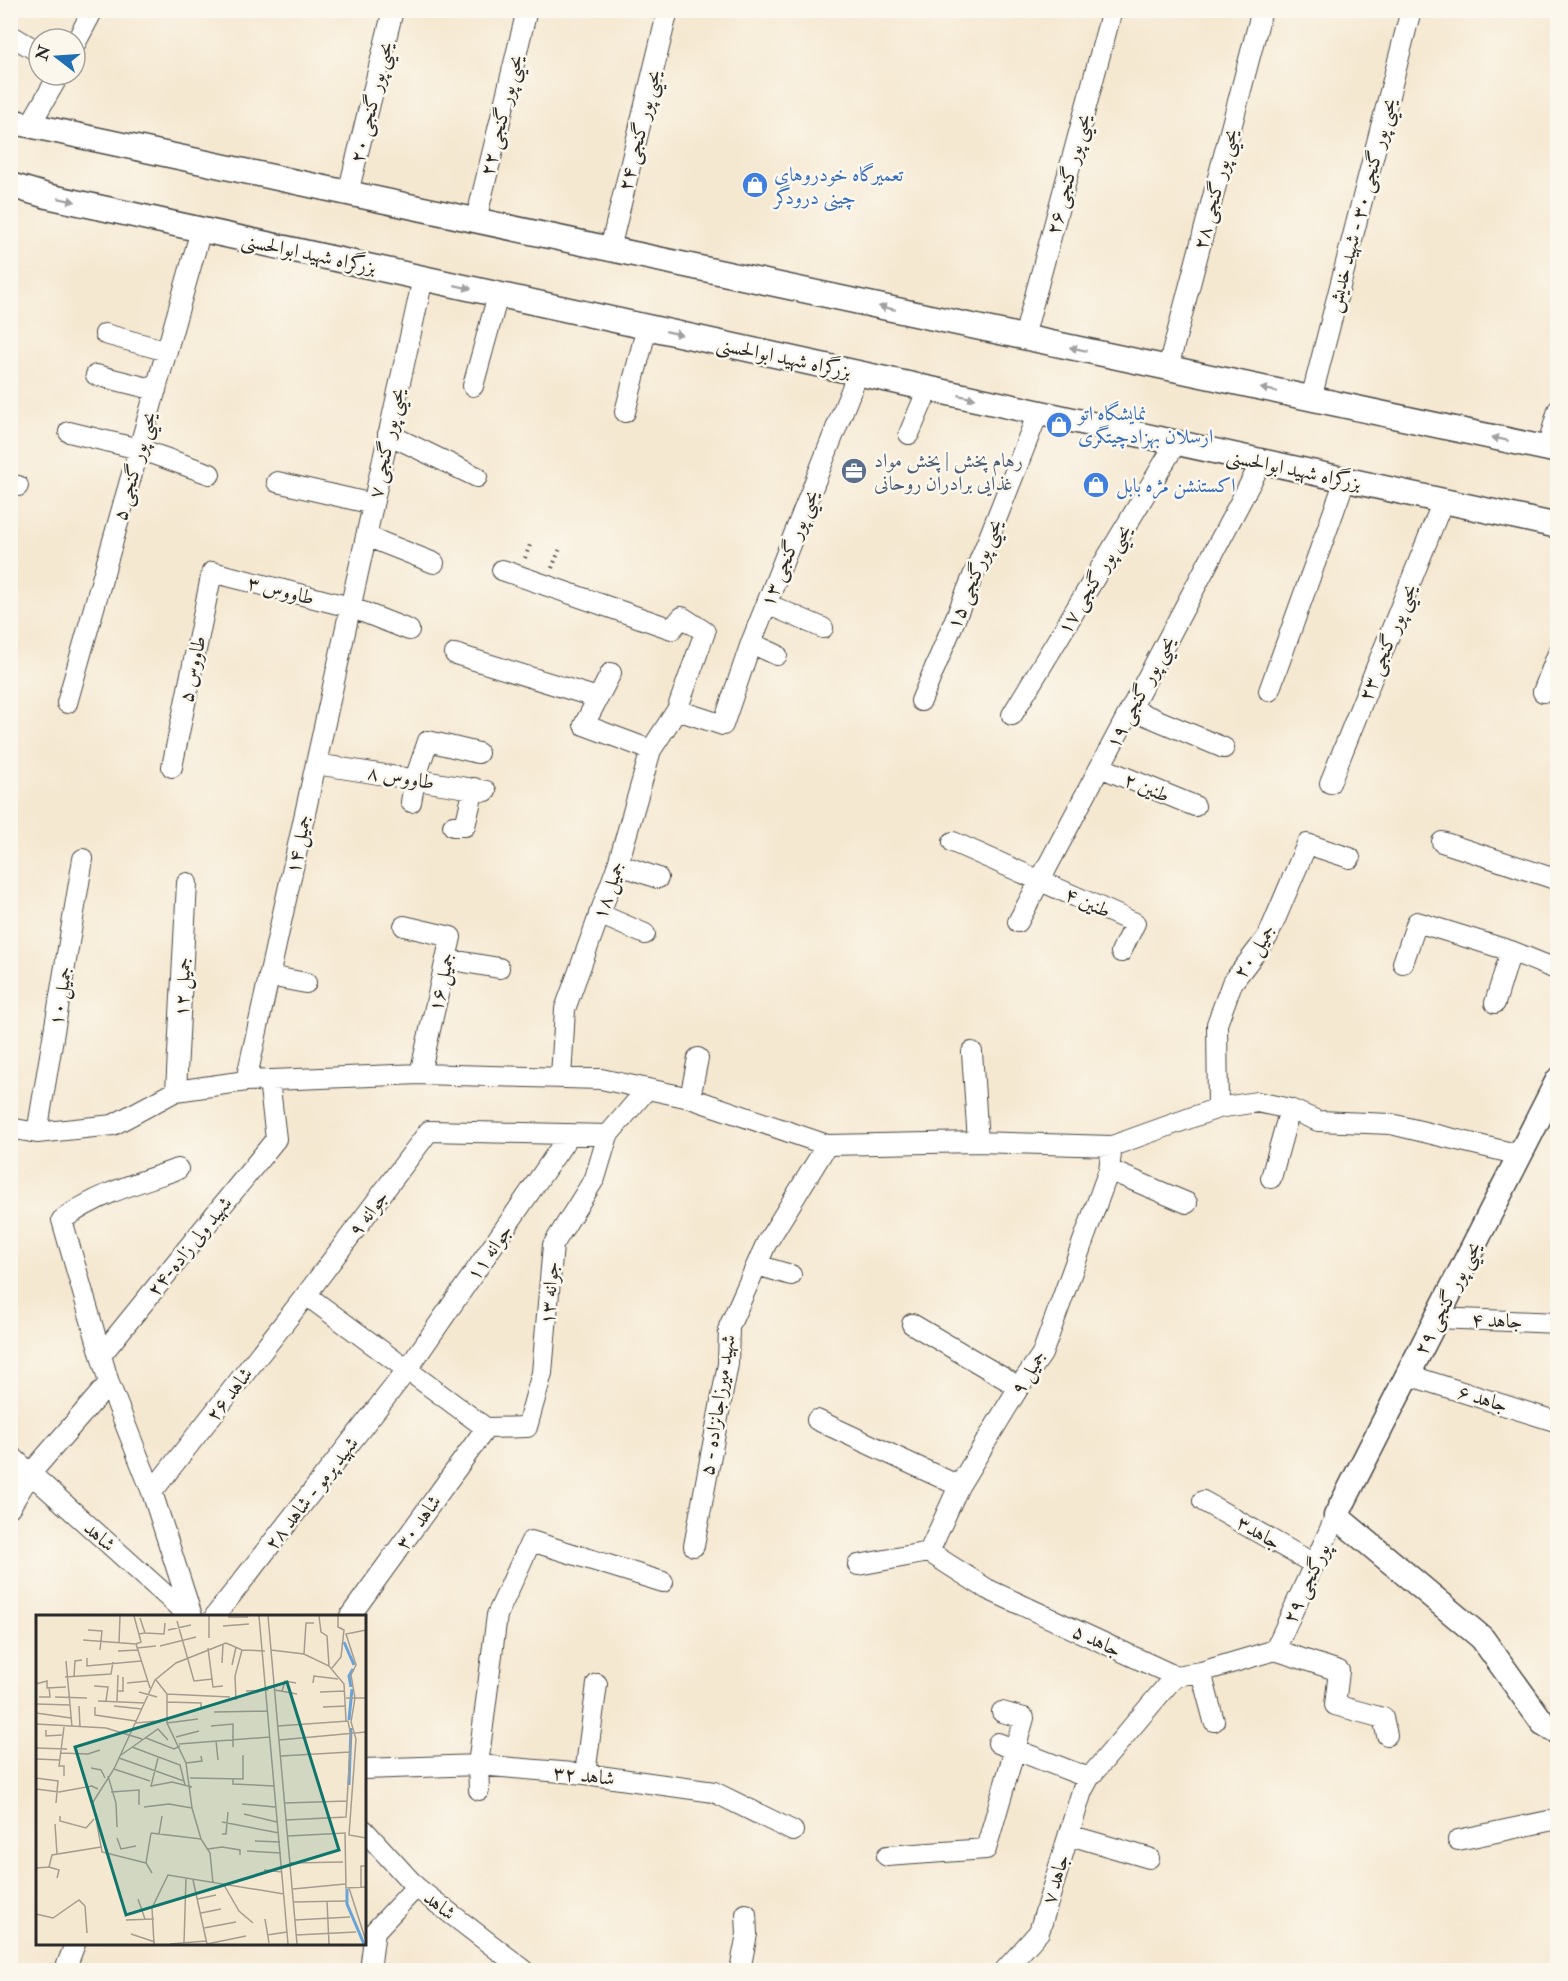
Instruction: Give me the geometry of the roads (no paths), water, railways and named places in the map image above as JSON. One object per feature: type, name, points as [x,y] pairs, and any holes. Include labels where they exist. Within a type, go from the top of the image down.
[{"type":"main road","points":[[20,123],[1552,450]]},
{"type":"main road","name":"بزرگراه شهید ابوالحسنی","points":[[11,188],[1557,526]]},
{"type":"main road","name":"یحیی پور گنجی ۲۹","points":[[1336,1516],[1557,1080]]},
{"type":"main road","points":[[1336,1516],[1482,1638],[1543,1723],[1557,1731]]},
{"type":"street","points":[[84,27],[93,10]]},
{"type":"street","name":"یحیی پور گنجی ۲۰","points":[[348,193],[393,10]]},
{"type":"street","name":"یحیی پور گنجی ۲۲","points":[[476,220],[527,10]]},
{"type":"street","name":"یحیی پور گنجی ۲۴","points":[[610,249],[668,10]]},
{"type":"street","name":"یحیی پور گنجی ۲۶","points":[[1024,338],[1112,10]]},
{"type":"street","name":"یحیی پور گنجی ۲۸","points":[[1168,368],[1262,10]]},
{"type":"street","name":"یحیی پور گنجی ۳۰ - شهید خدیش","points":[[1311,399],[1411,10]]},
{"type":"street","points":[[10,35],[27,45]]},
{"type":"street","points":[[20,123],[49,87]]},
{"type":"street","name":"یحیی پور گنجی ۵","points":[[67,703],[201,230]]},
{"type":"street","name":"یحیی پور گنجی ۷","points":[[350,607],[423,278]]},
{"type":"street","points":[[473,386],[498,295]]},
{"type":"street","points":[[625,412],[647,327]]},
{"type":"street","points":[[105,334],[167,351]]},
{"type":"street","name":"یحیی پور گنجی ۱۳","points":[[677,710],[723,725],[751,643],[858,373]]},
{"type":"street","points":[[96,375],[156,390]]},
{"type":"street","points":[[909,434],[928,388]]},
{"type":"street","points":[[1552,450],[1557,410]]},
{"type":"street","name":"یحیی پورگنجی ۱۵","points":[[921,701],[1038,412]]},
{"type":"street","points":[[69,432],[139,449],[210,474]]},
{"type":"street","points":[[388,434],[477,477]]},
{"type":"street","name":"یحیی پور گنجی ۱۷","points":[[1012,715],[1176,443]]},
{"type":"street","name":"یحیی پور گنجی ۱۹","points":[[1018,922],[1262,461]]},
{"type":"street","points":[[1269,691],[1345,480]]},
{"type":"street","points":[[277,482],[373,504]]},
{"type":"street","name":"یحیی پور گنجی ۲۳","points":[[1330,783],[1443,501]]},
{"type":"street","points":[[366,536],[434,563]]},
{"type":"street","name":"جمیل ۱۸","points":[[502,570],[672,629],[682,617],[705,632],[677,710],[651,750],[618,864],[565,1009],[561,1078]]},
{"type":"street","name":"طاووس ۳","points":[[212,572],[350,607],[409,630]]},
{"type":"street","name":"طاووس ۵","points":[[172,767],[212,572]]},
{"type":"street","points":[[767,604],[823,628]]},
{"type":"street","name":"جمیل ۱۴","points":[[246,1081],[350,607]]},
{"type":"street","points":[[751,643],[777,655]]},
{"type":"street","points":[[1543,692],[1557,652]]},
{"type":"street","points":[[455,654],[598,698]]},
{"type":"street","points":[[611,673],[584,725],[651,750]]},
{"type":"street","points":[[1131,709],[1224,748]]},
{"type":"street","points":[[411,802],[415,779],[428,741],[478,753]]},
{"type":"street","name":"طاووس ۸","points":[[316,764],[480,790],[465,826],[453,826]]},
{"type":"street","name":"طنین ۲","points":[[1100,767],[1195,806]]},
{"type":"street","name":"طنین ۴","points":[[953,842],[1135,923],[1121,952]]},
{"type":"street","points":[[1442,842],[1557,880]]},
{"type":"street","name":"جمیل ۲۰","points":[[1218,1108],[1217,1024],[1232,983],[1268,936],[1307,844],[1350,858]]},
{"type":"street","name":"جمیل ۱۰","points":[[37,1133],[83,859]]},
{"type":"street","points":[[618,864],[658,878]]},
{"type":"street","name":"جمیل ۱۲","points":[[176,1091],[187,883]]},
{"type":"street","points":[[599,914],[645,934]]},
{"type":"street","points":[[1403,963],[1417,922],[1511,951],[1557,970]]},
{"type":"street","name":"جمیل ۱۶","points":[[404,926],[452,937],[420,1074]]},
{"type":"street","points":[[1495,1003],[1511,951]]},
{"type":"street","points":[[446,959],[499,968]]},
{"type":"street","points":[[269,976],[306,982]]},
{"type":"street","points":[[972,1052],[978,1142]]},
{"type":"street","points":[[690,1098],[698,1058]]},
{"type":"street","points":[[10,1128],[37,1133],[113,1125],[176,1091],[246,1081],[420,1074],[601,1079],[690,1098],[827,1145],[978,1142],[1112,1146],[1218,1108],[1257,1102],[1290,1108],[1318,1121],[1391,1124],[1520,1155]]},
{"type":"street","name":"شهید ولی زاده-۲۴","points":[[102,1354],[276,1139],[269,1080]]},
{"type":"street","points":[[570,1134],[608,1135],[647,1089]]},
{"type":"street","points":[[1271,1178],[1290,1108]]},
{"type":"street","name":"جوانه ۹","points":[[306,1295],[429,1131],[570,1134]]},
{"type":"street","name":"جوانه ۱۱","points":[[407,1370],[570,1134]]},
{"type":"street","name":"جوانه ۱۳","points":[[486,1428],[527,1427],[542,1373],[553,1245],[595,1178],[608,1135]]},
{"type":"street","name":"شهید میرزاجانزاده - ۵","points":[[694,1546],[728,1364],[729,1327],[766,1244],[827,1145]]},
{"type":"street","name":"جمیل ۹","points":[[929,1552],[959,1486],[1019,1387],[1042,1354],[1109,1170],[1112,1146]]},
{"type":"street","points":[[178,1169],[111,1192],[82,1205],[62,1220],[109,1383],[152,1492],[189,1615]]},
{"type":"street","points":[[1109,1170],[1187,1203]]},
{"type":"street","points":[[757,1265],[791,1275]]},
{"type":"street","points":[[306,1295],[486,1428]]},
{"type":"street","name":"شاهد ۲۶","points":[[152,1492],[306,1295]]},
{"type":"street","name":"جاهد ۴","points":[[1437,1318],[1557,1323]]},
{"type":"street","points":[[912,1324],[1019,1387]]},
{"type":"street","name":"شهید پرمو - شاهد ۲۸","points":[[217,1615],[407,1370]]},
{"type":"street","name":"جاهد ۶","points":[[1408,1375],[1557,1422]]},
{"type":"street","points":[[10,1507],[31,1473],[109,1383]]},
{"type":"street","points":[[817,1419],[959,1486]]},
{"type":"street","name":"شاهد ۳۰","points":[[351,1615],[486,1428]]},
{"type":"street","name":"شاهد","points":[[10,1455],[188,1615]]},
{"type":"street","name":"جاهد۳","points":[[1203,1501],[1314,1564]]},
{"type":"street","name":"پورگنجی ۲۹","points":[[1275,1650],[1336,1516]]},
{"type":"street","points":[[479,1790],[478,1765],[497,1615],[531,1541],[663,1582]]},
{"type":"street","points":[[858,1565],[929,1552]]},
{"type":"street","name":"جاهد ۵","points":[[929,1552],[987,1589],[1175,1676]]},
{"type":"street","points":[[1175,1676],[1201,1672],[1275,1650],[1339,1671],[1335,1705],[1383,1718],[1387,1735]]},
{"type":"street","points":[[1201,1672],[1214,1721]]},
{"type":"street","name":"جاهد ۷","points":[[1005,1971],[1039,1932],[1082,1791],[1089,1778],[1175,1676]]},
{"type":"street","points":[[585,1774],[597,1684]]},
{"type":"street","points":[[887,1856],[986,1849],[1006,1746],[1024,1718],[1002,1712]]},
{"type":"street","points":[[1006,1746],[1089,1778]]},
{"type":"street","name":"شاهد ۳۲","points":[[366,1769],[478,1765],[585,1774],[714,1792],[793,1831]]},
{"type":"street","points":[[1458,1840],[1557,1819]]},
{"type":"street","name":"شاهد","points":[[366,1832],[416,1887],[503,1964],[524,1971]]},
{"type":"street","points":[[1069,1835],[1149,1858]]},
{"type":"street","points":[[370,1971],[375,1931],[416,1887]]},
{"type":"street","points":[[740,1971],[747,1934],[746,1914]]},
{"type":"street","points":[[65,1971],[75,1945]]},
{"type":"place","name":"تعمیرگاه خودروهای چینی درودگر","points":[[755,185]]},
{"type":"place","name":"نمایشگاه اتو ارسلان بهزادچیتگری","points":[[1059,425]]},
{"type":"place","name":"رهام پخش | پخش مواد غذایی برادران روحانی","points":[[854,471]]},
{"type":"place","name":"اکستنشن مژه بابل","points":[[1096,485]]}]
